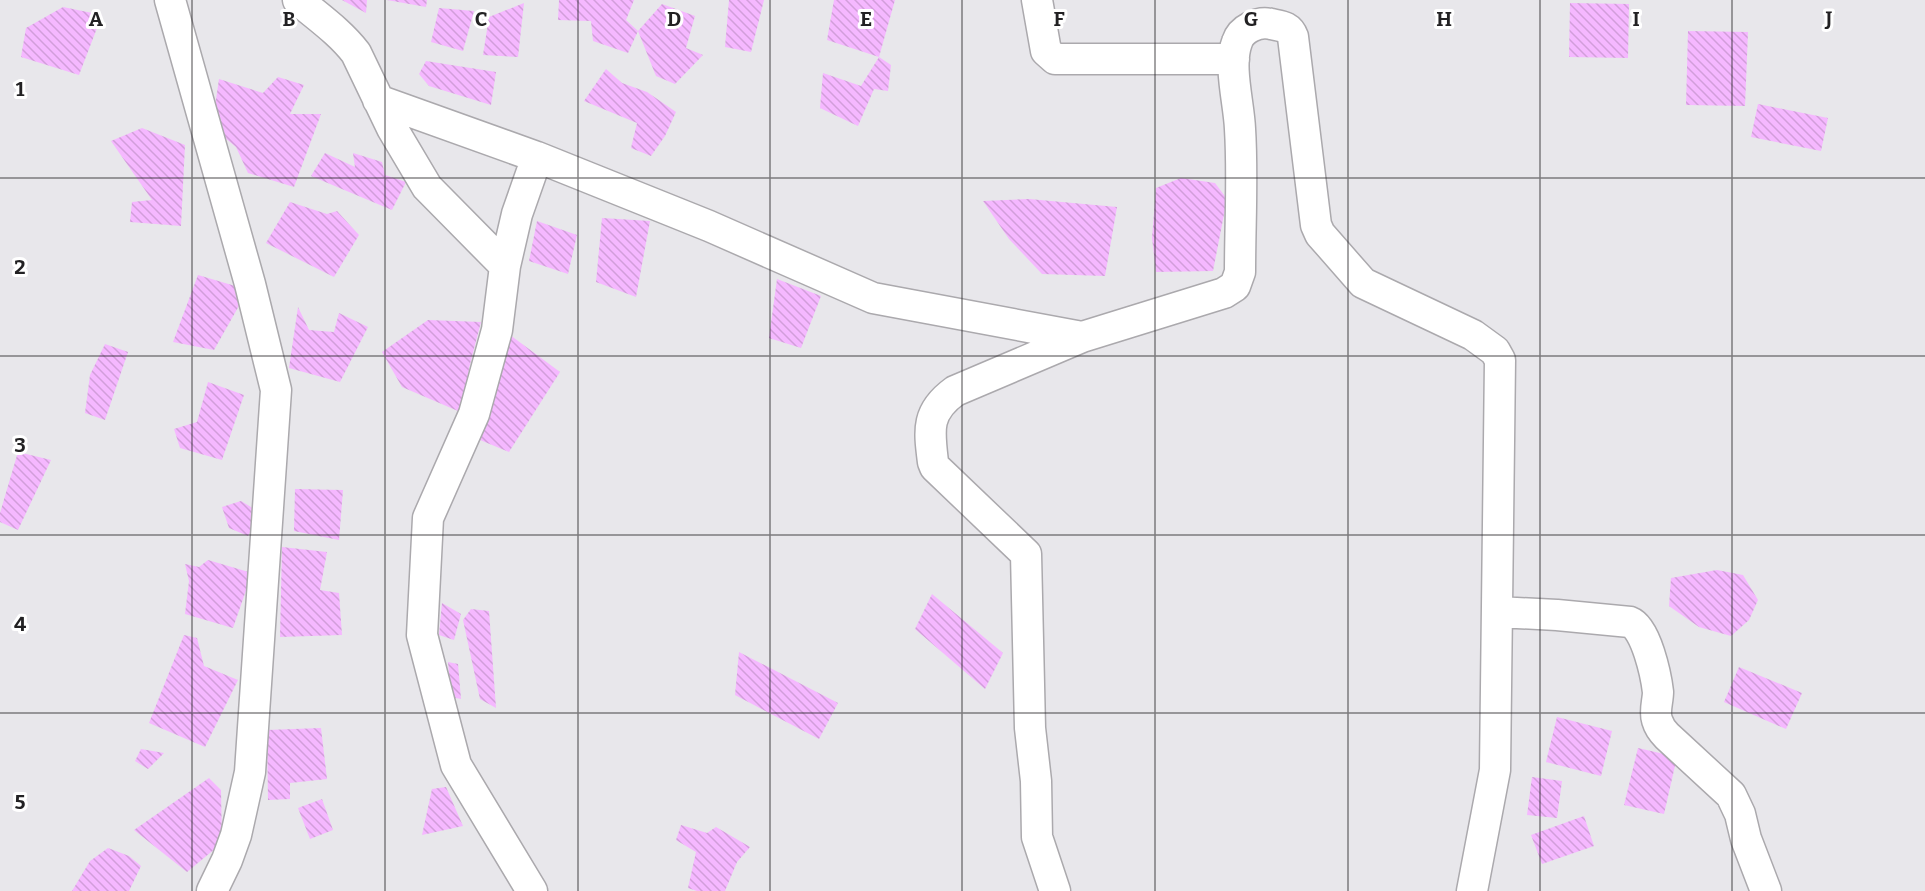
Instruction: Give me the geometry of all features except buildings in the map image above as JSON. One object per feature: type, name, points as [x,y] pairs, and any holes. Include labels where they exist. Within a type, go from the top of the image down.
[{"type":"street","points":[[170,0],[250,284],[276,390],[250,772],[236,835],[212,891]]},
{"type":"street","points":[[298,0],[344,37],[356,53],[378,100],[427,187],[505,266]]},
{"type":"street","points":[[1037,0],[1046,51],[1055,59],[1234,59]]},
{"type":"street","points":[[1055,891],[1037,837],[1036,781],[1030,728],[1026,554],[935,467],[929,428],[932,419],[946,398],[955,391],[1082,337],[1224,293],[1235,286],[1240,272],[1240,129],[1234,59],[1238,38],[1248,28],[1263,22],[1286,27],[1290,31],[1316,225],[1320,234],[1363,284],[1473,335],[1495,351],[1500,360],[1495,770],[1472,891]]},
{"type":"street","points":[[378,100],[537,157],[709,226],[873,298],[1082,337]]},
{"type":"street","points":[[532,891],[456,765],[422,635],[428,518],[474,414],[497,330],[505,266],[517,214],[537,157]]},
{"type":"street","points":[[1498,612],[1630,622],[1638,628],[1655,670],[1658,695],[1656,713],[1659,725],[1667,736],[1731,795],[1740,814],[1746,839],[1766,891]]}]
